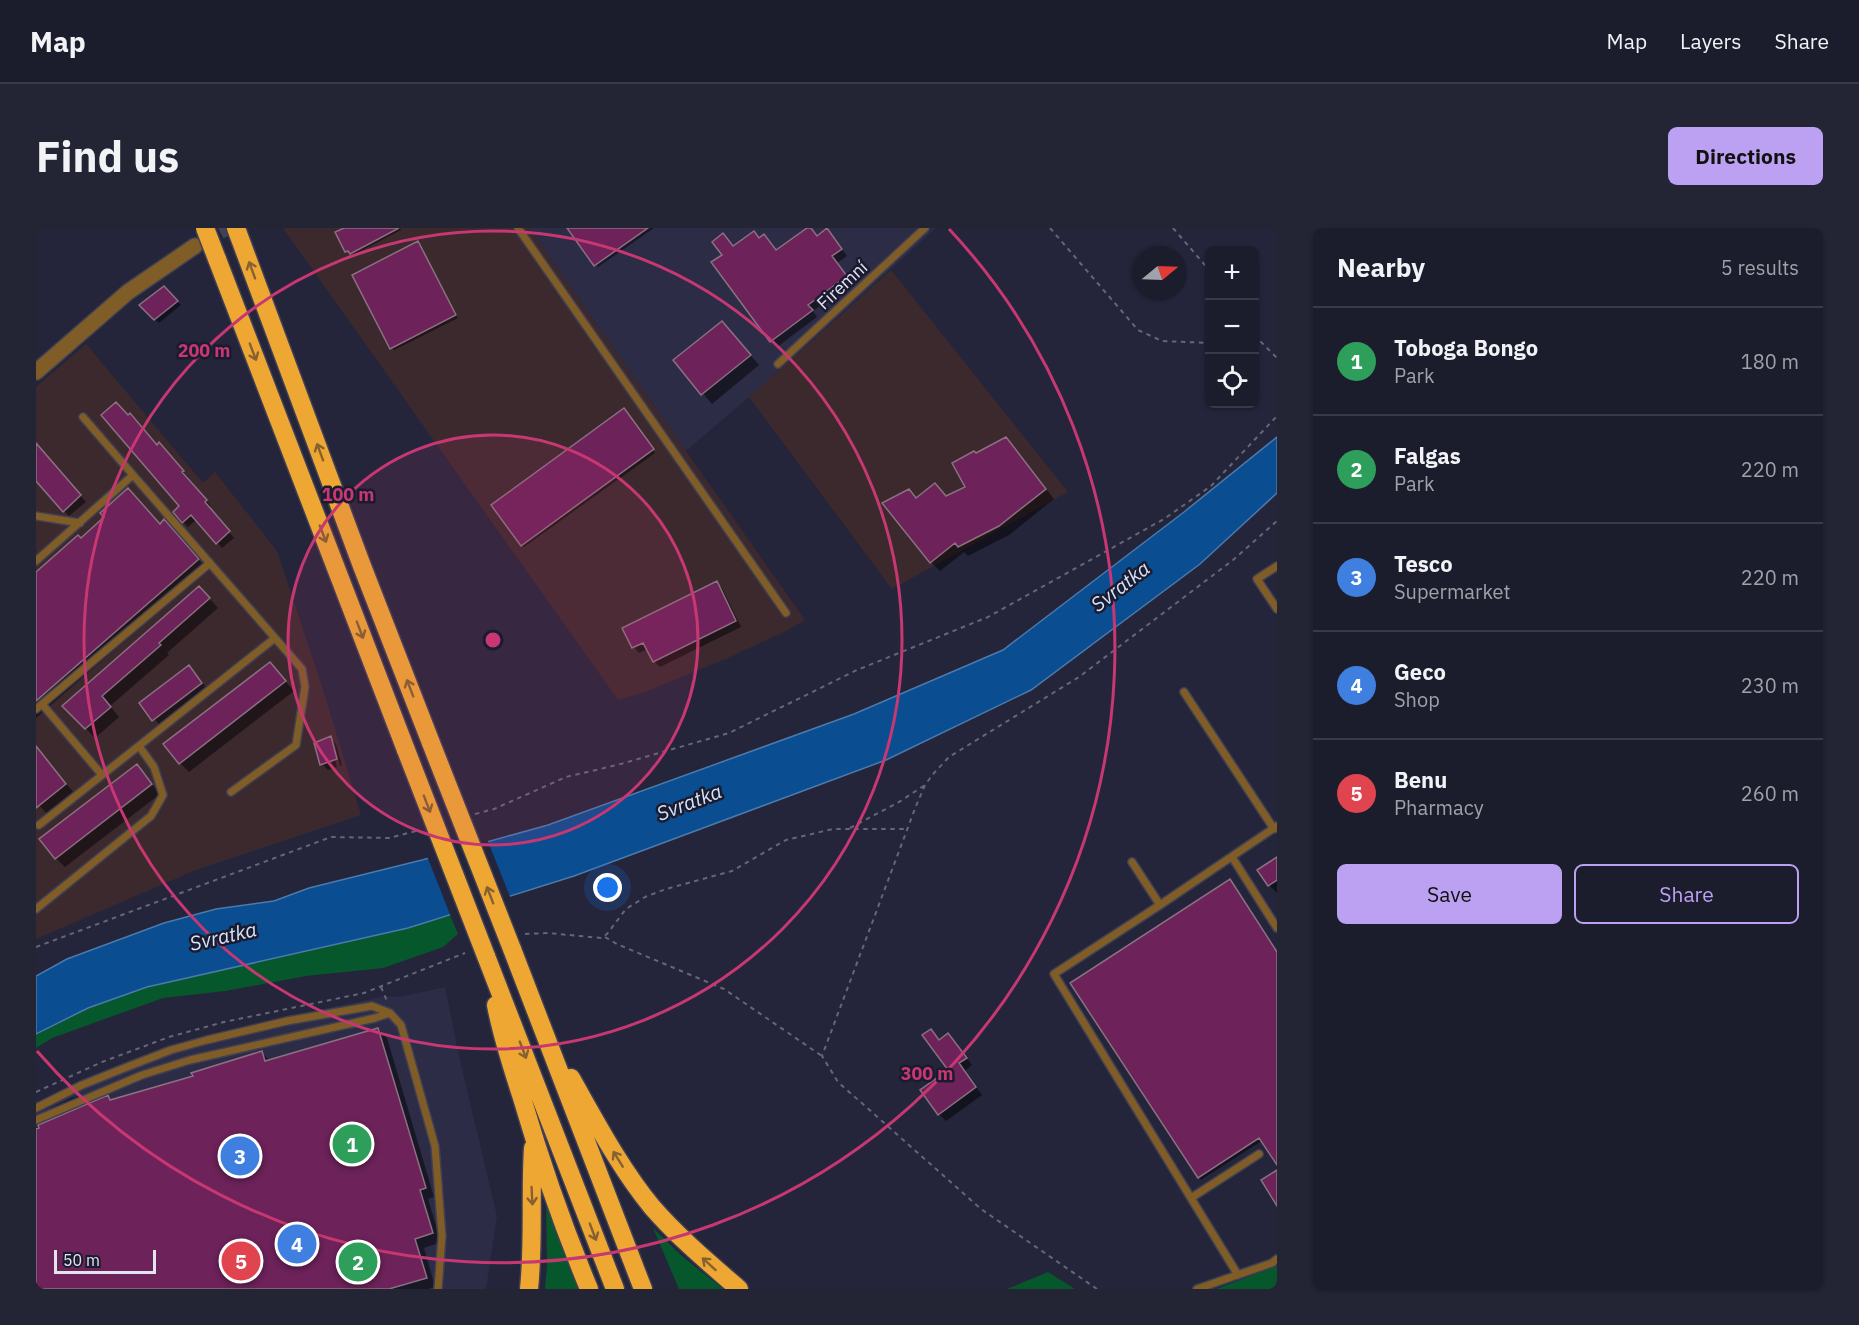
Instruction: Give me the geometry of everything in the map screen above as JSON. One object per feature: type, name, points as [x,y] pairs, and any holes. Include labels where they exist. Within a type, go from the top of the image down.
[{"type":"highway","points":[[205,228],[615,1289]]},
{"type":"highway","points":[[236,228],[362,566],[643,1289]]},
{"type":"highway","points":[[486,956],[501,1030],[560,1218],[588,1289]]},
{"type":"highway","points":[[541,1024],[624,1169],[652,1206],[680,1237],[739,1289]]},
{"type":"highway","points":[[529,1289],[533,1239],[531,1174],[534,1137]]},
{"type":"street","points":[[36,372],[128,292],[195,246]]},
{"type":"lane","points":[[518,228],[786,613]]},
{"type":"lane","name":"Firemní","points":[[778,364],[925,228]]},
{"type":"lane","points":[[83,417],[302,669],[305,687],[296,745],[231,792]]},
{"type":"lane","points":[[36,561],[133,476]]},
{"type":"lane","points":[[36,516],[80,523]]},
{"type":"lane","points":[[102,775],[39,707],[210,563]]},
{"type":"lane","points":[[1277,566],[1257,579],[1277,609]]},
{"type":"lane","points":[[39,825],[275,638]]},
{"type":"lane","points":[[1185,692],[1275,828],[1054,974],[1238,1275]]},
{"type":"lane","points":[[36,909],[151,816],[163,795],[154,767],[139,746]]},
{"type":"lane","points":[[1232,857],[1277,928]]},
{"type":"lane","points":[[1132,862],[1160,905]]},
{"type":"lane","points":[[36,1108],[82,1085],[127,1067],[171,1050],[207,1040],[287,1021],[372,1006],[390,1013],[401,1025],[435,1146],[442,1236],[438,1289]]},
{"type":"lane","points":[[36,1120],[142,1075],[190,1060],[390,1013]]},
{"type":"lane","points":[[1191,1198],[1259,1154]]},
{"type":"lane","points":[[1197,1289],[1277,1259]]},
{"type":"path","points":[[1050,228],[1138,330],[1162,341],[1205,343]]},
{"type":"path","points":[[1173,228],[1205,266]]},
{"type":"path","points":[[1259,340],[1277,358]]},
{"type":"path","points":[[473,815],[494,809],[566,777],[729,734],[856,670],[988,618],[1164,519],[1211,486],[1277,416]]},
{"type":"path","points":[[822,1056],[925,785],[934,773],[949,758],[1079,676],[1233,560],[1277,521]]},
{"type":"path","points":[[850,828],[899,802],[925,785]]},
{"type":"path","points":[[525,934],[548,933],[595,938],[605,936],[626,909],[645,897],[732,871],[786,840],[819,831],[850,828],[908,829]]},
{"type":"path","points":[[36,947],[331,837],[389,838],[420,830]]},
{"type":"path","points":[[605,936],[617,944],[724,989],[822,1056],[838,1082],[981,1209],[1097,1289]]},
{"type":"shaded area","points":[[283,228],[529,228],[805,620],[728,658],[645,692],[618,700]]},
{"type":"shaded area","points":[[529,228],[936,228],[686,451]]},
{"type":"shaded area","points":[[891,270],[1068,492],[892,589],[749,397]]},
{"type":"shaded area","points":[[86,344],[203,483],[215,472],[277,551],[322,686],[361,815],[196,870],[36,939],[36,387]]},
{"type":"shaded area","points":[[445,987],[497,1216],[486,1289],[36,1289],[36,1105],[114,1067],[179,1043],[386,996],[399,997]]},
{"type":"green space","points":[[450,915],[458,934],[443,947],[383,968],[306,976],[225,991],[163,998],[52,1038],[36,1048],[36,1034],[88,1008],[147,987],[408,928]]},
{"type":"green space","points":[[546,1197],[581,1289],[545,1289]]},
{"type":"green space","points":[[653,1228],[682,1256],[723,1289],[679,1289]]},
{"type":"green space","points":[[1277,1266],[1277,1289],[1216,1289]]},
{"type":"green space","points":[[1048,1272],[1075,1289],[1007,1289]]},
{"type":"water","name":"Svratka","points":[[1277,437],[1277,493],[1200,564],[1031,690],[886,760],[574,876],[408,928],[147,987],[88,1008],[36,1034],[36,976],[67,959],[164,923],[216,909],[274,901],[309,888],[548,825],[854,714],[1003,650],[1184,512]]},
{"type":"pier","points":[[487,839],[511,899],[451,917],[427,856]]},
{"type":"building","points":[[344,228],[399,228],[350,254],[348,251],[345,252],[335,232]]},
{"type":"building","points":[[567,228],[648,228],[594,266]]},
{"type":"building","points":[[807,228],[811,228],[817,236],[827,228],[842,249],[832,256],[847,276],[808,305],[813,310],[770,342],[711,262],[722,255],[712,242],[723,233],[733,246],[754,231],[759,238],[764,234],[776,250]]},
{"type":"building","points":[[418,241],[456,315],[390,349],[352,275]]},
{"type":"building","points":[[164,286],[178,301],[154,320],[139,305]]},
{"type":"building","points":[[722,321],[751,355],[701,395],[673,360]]},
{"type":"building","points":[[116,402],[128,415],[130,413],[157,445],[159,442],[230,531],[216,544],[191,515],[182,523],[173,512],[179,506],[101,415]]},
{"type":"building","points":[[624,408],[654,449],[521,546],[491,505]]},
{"type":"building","points":[[1006,437],[1046,489],[999,526],[958,547],[955,543],[930,563],[882,503],[909,489],[916,498],[935,483],[946,496],[965,487],[952,463]]},
{"type":"building","points":[[36,443],[81,495],[63,512],[36,481]]},
{"type":"building","points":[[128,488],[160,524],[164,519],[199,559],[36,701],[36,572],[78,535],[81,538],[104,517],[100,513]]},
{"type":"building","points":[[717,581],[736,621],[653,662],[643,643],[632,648],[622,628]]},
{"type":"building","points":[[199,586],[210,598],[159,643],[161,645],[102,696],[111,707],[85,729],[62,706]]},
{"type":"building","points":[[270,662],[286,681],[179,764],[163,744]]},
{"type":"building","points":[[189,665],[202,683],[152,721],[139,703]]},
{"type":"building","points":[[331,736],[337,759],[320,765],[314,743]]},
{"type":"building","points":[[36,746],[66,784],[36,808]]},
{"type":"building","points":[[137,764],[152,784],[55,859],[39,839]]},
{"type":"building","points":[[1277,857],[1277,880],[1268,886],[1257,870]]},
{"type":"building","points":[[1230,879],[1277,952],[1277,1165],[1259,1138],[1198,1178],[1070,983]]},
{"type":"building","points":[[378,1028],[426,1188],[420,1190],[433,1233],[415,1239],[427,1278],[389,1289],[36,1289],[36,1129],[39,1128],[38,1125],[108,1095],[110,1100],[193,1076],[191,1073],[262,1051],[265,1061]]},
{"type":"building","points":[[931,1029],[939,1040],[948,1033],[967,1058],[959,1063],[976,1087],[938,1115],[920,1090],[948,1070],[922,1035]]},
{"type":"building","points":[[1277,1170],[1277,1206],[1261,1180]]},
{"type":"tunnel","points":[[200,243],[227,228]]},
{"type":"place","name":"Toboga Bongo","points":[[352,1144]]},
{"type":"place","name":"Tesco","points":[[240,1156]]},
{"type":"place","name":"Geco","points":[[297,1244]]},
{"type":"place","name":"Benu","points":[[241,1261]]},
{"type":"place","name":"Falgas","points":[[358,1262]]}]
